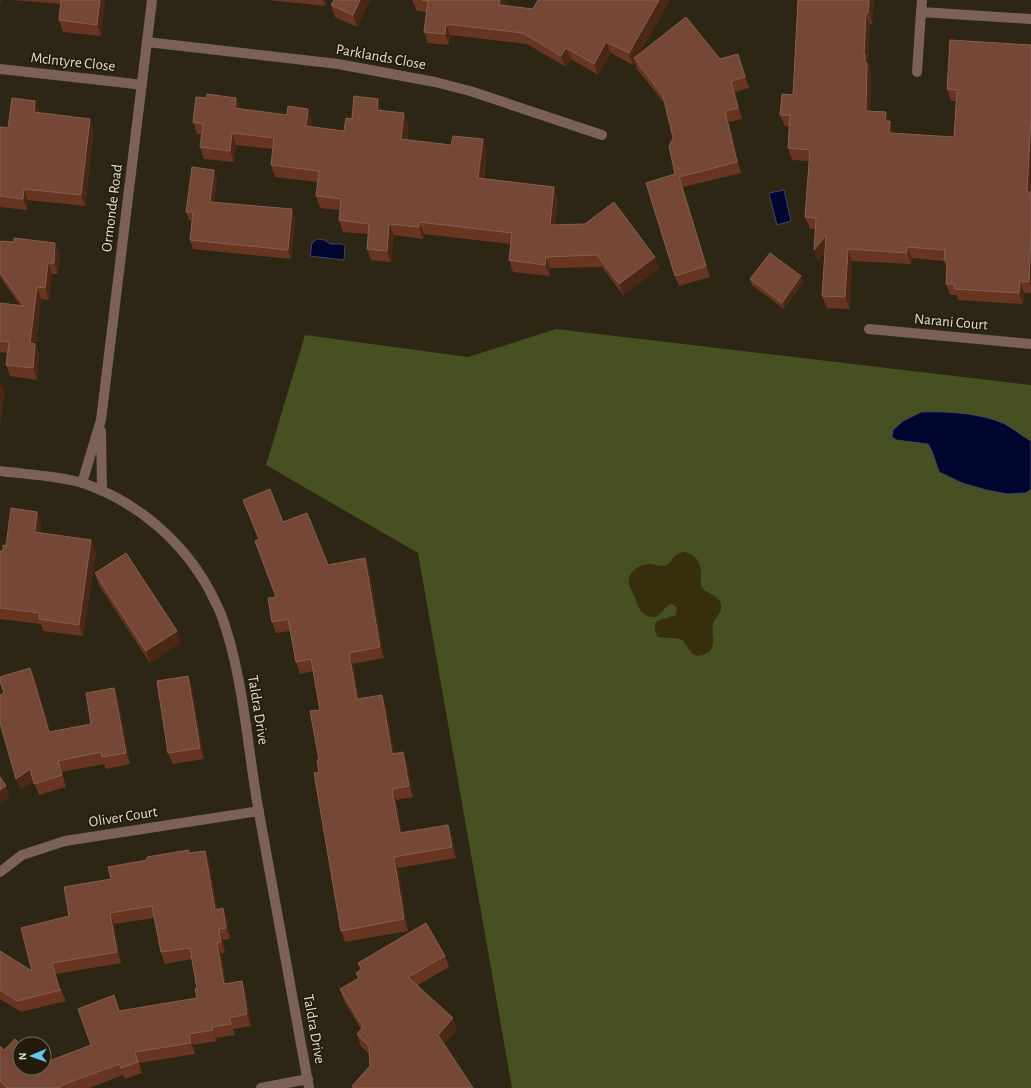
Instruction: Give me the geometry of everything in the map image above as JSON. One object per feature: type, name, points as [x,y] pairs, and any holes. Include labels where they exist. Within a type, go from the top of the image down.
[{"type":"street","name":"Ormonde Road","points":[[102,491],[101,420],[152,0]]},
{"type":"street","points":[[917,72],[922,0]]},
{"type":"street","points":[[921,12],[1031,19]]},
{"type":"street","name":"Parklands Close","points":[[147,42],[338,64],[434,82],[470,91],[602,135]]},
{"type":"street","name":"McIntyre Close","points":[[0,69],[142,86]]},
{"type":"street","name":"Narani Court","points":[[869,329],[1031,344]]},
{"type":"street","name":"Ormonde Road","points":[[82,483],[101,420]]},
{"type":"street","name":"Taldra Drive","points":[[0,471],[82,483],[102,491],[142,513],[162,529],[195,566],[220,612],[229,641],[236,672],[259,811],[308,1084]]},
{"type":"street","name":"Oliver Court","points":[[0,872],[22,855],[65,841],[259,811]]},
{"type":"street","points":[[261,1088],[308,1084]]},
{"type":"green space","points":[[556,329],[1031,385],[1031,1088],[512,1088],[418,553],[266,465],[305,335],[468,357]]},
{"type":"sand","points":[[682,552],[693,555],[696,558],[701,568],[702,587],[704,590],[715,596],[721,605],[720,611],[713,624],[712,647],[710,651],[698,656],[694,655],[680,639],[658,637],[655,631],[657,621],[676,615],[677,608],[672,604],[669,605],[658,616],[650,617],[642,612],[638,606],[629,584],[630,576],[635,569],[647,564],[660,566],[666,565],[676,555]]},
{"type":"water","points":[[784,190],[791,221],[777,225],[769,193]]},
{"type":"water","points":[[317,239],[325,240],[330,244],[342,244],[345,246],[344,260],[310,256],[312,243]]},
{"type":"water","points":[[921,412],[953,412],[985,417],[1005,424],[1031,441],[1031,489],[1026,493],[1007,494],[962,483],[939,472],[928,444],[896,440],[892,437],[893,430],[903,421]]},
{"type":"building","points":[[61,0],[100,0],[97,25],[59,20]]},
{"type":"building","points":[[334,0],[360,0],[353,15],[331,5]]},
{"type":"building","points":[[422,0],[500,0],[499,5],[533,9],[538,0],[659,0],[629,53],[606,42],[594,64],[566,48],[561,56],[523,33],[446,24],[445,34],[424,32],[428,1]]},
{"type":"building","points":[[798,0],[869,0],[868,13],[866,13],[864,54],[865,63],[867,63],[866,111],[886,112],[885,121],[890,121],[889,133],[954,137],[957,90],[947,89],[950,40],[1031,45],[1031,118],[1027,192],[1031,192],[1029,282],[1020,281],[1019,293],[954,289],[955,284],[946,284],[947,261],[944,260],[945,250],[907,247],[907,253],[848,249],[845,297],[822,296],[826,235],[814,250],[816,218],[805,217],[810,150],[788,148],[790,115],[780,115],[782,94],[793,95]]},
{"type":"building","points":[[686,17],[720,59],[738,54],[745,77],[731,81],[738,108],[725,111],[737,162],[679,177],[706,266],[675,276],[646,183],[675,174],[669,146],[673,138],[663,96],[634,58]]},
{"type":"building","points":[[207,94],[236,98],[235,108],[287,115],[288,106],[308,109],[306,126],[344,131],[346,118],[352,119],[354,96],[378,99],[377,110],[404,113],[401,139],[451,145],[453,136],[483,139],[478,178],[554,187],[550,225],[585,224],[614,202],[655,257],[619,284],[597,255],[546,257],[545,265],[509,260],[512,233],[419,222],[419,227],[389,224],[387,251],[367,249],[369,224],[339,220],[341,199],[316,196],[319,171],[271,165],[274,138],[232,133],[230,151],[200,147],[203,124],[193,122],[196,97],[206,98]]},
{"type":"building","points":[[12,98],[35,101],[34,112],[90,119],[81,195],[24,189],[23,199],[0,196],[0,127],[8,128]]},
{"type":"building","points":[[192,167],[214,170],[210,202],[292,209],[288,250],[190,240],[193,212],[186,212]]},
{"type":"building","points":[[14,238],[55,243],[54,263],[48,263],[45,288],[37,287],[30,343],[35,344],[33,368],[6,365],[9,342],[0,341],[0,303],[24,306],[0,272],[0,242],[14,242]]},
{"type":"building","points":[[770,253],[801,276],[782,303],[750,279]]},
{"type":"building","points":[[270,489],[283,522],[307,513],[328,565],[365,558],[380,647],[349,653],[357,699],[382,695],[392,754],[403,752],[409,786],[392,789],[400,833],[448,825],[452,847],[394,857],[404,919],[341,931],[314,773],[319,772],[317,760],[319,760],[310,711],[320,710],[311,659],[296,662],[288,619],[272,622],[268,598],[276,597],[255,541],[259,539],[243,500]]},
{"type":"building","points":[[11,508],[37,512],[35,532],[91,540],[79,625],[39,619],[40,613],[0,608],[0,551],[3,551],[3,545],[6,546]]},
{"type":"building","points":[[126,553],[177,631],[146,651],[95,573]]},
{"type":"building","points":[[30,668],[49,732],[91,724],[86,693],[114,688],[126,753],[102,757],[101,752],[58,761],[62,775],[34,784],[30,769],[16,779],[0,723],[0,695],[4,693],[0,677]]},
{"type":"building","points":[[188,676],[200,748],[168,753],[157,681]]},
{"type":"building","points":[[0,777],[6,786],[0,790]]},
{"type":"building","points":[[189,850],[189,853],[205,851],[215,910],[223,908],[226,928],[219,929],[221,942],[217,943],[224,984],[242,981],[247,1014],[229,1018],[231,1024],[212,1027],[213,1030],[189,1034],[191,1043],[135,1052],[138,1062],[121,1068],[119,1064],[62,1085],[60,1088],[7,1088],[0,1081],[0,1046],[4,1050],[12,1042],[12,1076],[52,1076],[52,1060],[91,1045],[78,1009],[114,995],[119,1011],[197,998],[195,989],[197,989],[190,948],[161,952],[152,906],[110,913],[117,952],[52,963],[59,988],[61,990],[17,1001],[0,990],[0,951],[32,971],[21,928],[69,916],[64,887],[111,879],[108,867],[147,860],[147,857]]},
{"type":"building","points":[[426,923],[445,956],[408,977],[453,1018],[438,1035],[473,1088],[354,1088],[352,1086],[370,1066],[369,1046],[357,1034],[363,1027],[340,989],[359,978],[356,973],[362,969],[358,963]]}]
